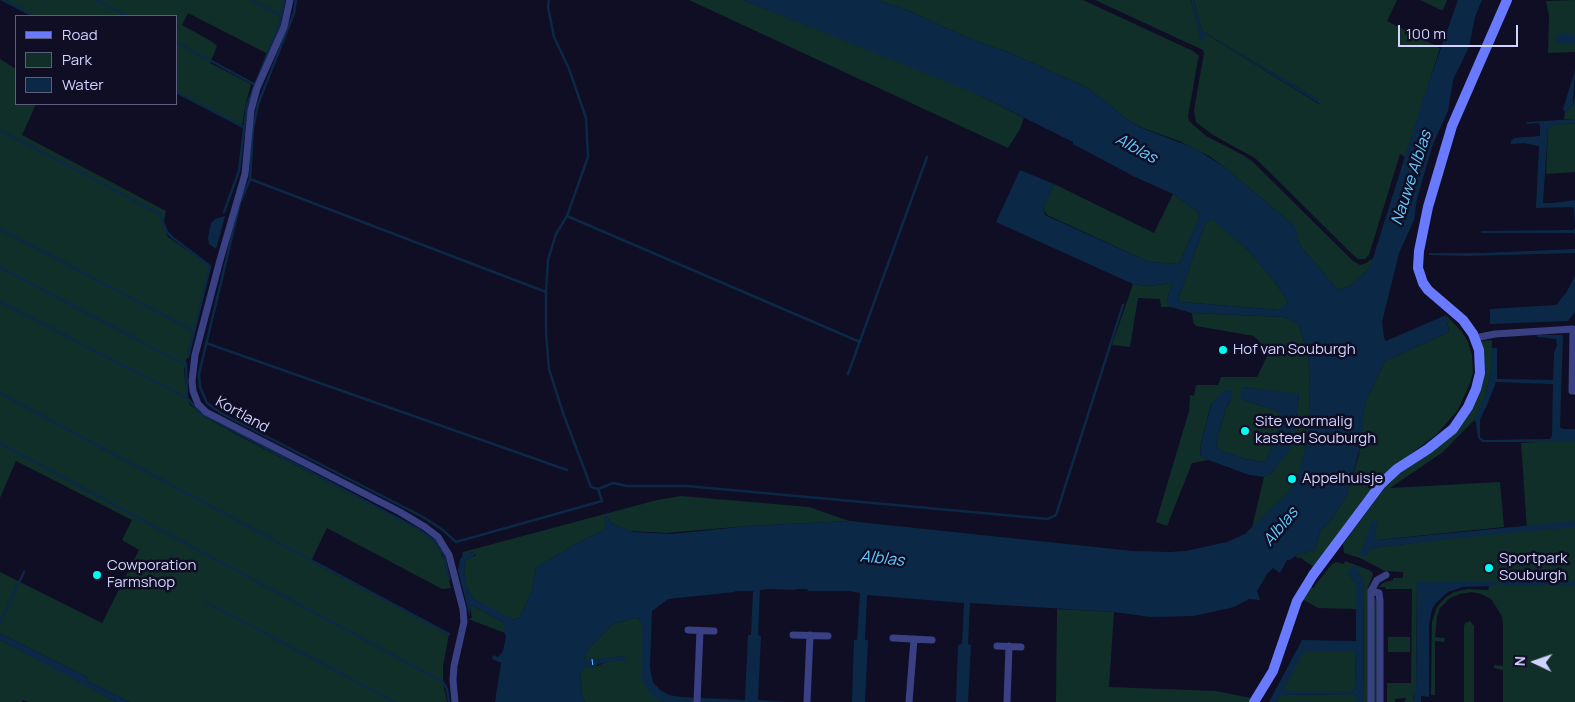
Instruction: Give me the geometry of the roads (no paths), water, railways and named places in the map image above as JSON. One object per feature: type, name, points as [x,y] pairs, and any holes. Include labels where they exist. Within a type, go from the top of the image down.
[{"type":"street","name":"Kortland","points":[[290,0],[284,27],[258,88],[251,110],[244,174],[193,363],[193,391],[198,404],[206,412],[400,512],[438,537],[450,555],[463,609],[464,622],[454,666],[455,702]]},
{"type":"street","points":[[1254,702],[1273,671],[1297,601],[1313,575],[1381,484],[1397,469],[1428,449],[1453,429],[1468,407],[1476,390],[1480,372],[1479,350],[1475,338],[1463,320],[1428,290],[1423,283],[1418,268],[1419,251],[1430,198],[1452,126],[1507,0]]},
{"type":"street","points":[[1475,338],[1495,334],[1572,329],[1574,371],[1572,391],[1575,391]]},
{"type":"street","points":[[1371,702],[1372,591],[1377,580],[1386,575]]},
{"type":"street","points":[[1372,591],[1379,593],[1380,601],[1380,702]]},
{"type":"street","points":[[688,630],[714,632]]},
{"type":"street","points":[[697,702],[700,631]]},
{"type":"street","points":[[793,635],[828,636]]},
{"type":"street","points":[[807,701],[810,635]]},
{"type":"street","points":[[894,638],[932,640]]},
{"type":"street","points":[[910,702],[914,639]]},
{"type":"street","points":[[996,646],[1021,647]]},
{"type":"street","points":[[1007,702],[1009,646]]},
{"type":"water","points":[[743,0],[878,0],[907,10],[968,38],[1008,52],[1088,88],[1128,120],[1142,128],[1194,148],[1223,166],[1291,223],[1297,232],[1297,239],[1302,248],[1338,290],[1350,286],[1367,271],[1373,258],[1424,96],[1458,0],[1482,0],[1475,17],[1469,47],[1453,80],[1448,111],[1433,144],[1417,199],[1414,220],[1399,253],[1382,322],[1386,341],[1446,315],[1449,332],[1385,361],[1366,401],[1362,440],[1346,497],[1320,532],[1315,550],[1298,554],[1287,560],[1280,573],[1273,568],[1257,591],[1260,600],[1249,599],[1234,607],[1194,616],[1151,617],[1114,612],[970,603],[968,644],[971,645],[968,702],[956,702],[958,645],[962,644],[964,603],[867,595],[865,640],[868,640],[865,702],[852,702],[854,640],[857,640],[860,593],[849,591],[808,591],[807,589],[769,589],[760,590],[758,635],[761,636],[758,700],[787,702],[665,702],[656,699],[642,681],[642,626],[639,619],[634,618],[613,624],[588,649],[586,659],[584,658],[585,661],[592,657],[595,659],[626,657],[625,660],[598,664],[592,669],[587,666],[580,673],[582,696],[585,702],[495,702],[501,663],[492,659],[493,655],[498,657],[503,651],[506,637],[504,623],[472,605],[470,607],[470,617],[458,571],[460,559],[465,554],[476,553],[466,560],[464,570],[466,586],[473,598],[514,620],[520,617],[532,590],[536,568],[575,544],[603,531],[606,527],[604,516],[607,516],[611,523],[633,532],[672,534],[748,526],[849,521],[1133,551],[1170,552],[1186,551],[1227,542],[1245,534],[1288,494],[1300,469],[1308,438],[1310,385],[1308,354],[1298,323],[1284,317],[1192,313],[1170,307],[1167,300],[1172,283],[1146,286],[1133,284],[996,222],[1020,170],[1054,184],[1043,209],[1045,215],[1149,262],[1179,264],[1199,218],[1198,212],[1173,194],[1135,177],[1073,144],[1073,142],[979,95]],"holes":[[[1211,219],[1248,250],[1275,282],[1288,302],[1279,310],[1181,302],[1178,299],[1204,227],[1207,221]],[[735,591],[753,591],[751,635],[748,635],[745,700],[681,697],[669,695],[660,690],[653,682],[650,668],[652,611],[668,599]]]},
{"type":"water","points":[[1191,0],[1194,0],[1202,31],[1319,100],[1320,104],[1209,36],[1204,36],[1203,41],[1199,40],[1199,32]]},
{"type":"water","points":[[1559,33],[1572,33],[1575,36],[1575,43],[1558,44],[1555,37]]},
{"type":"water","points":[[1575,70],[1573,105],[1565,112],[1563,109]]},
{"type":"water","points":[[1575,119],[1575,123],[1554,125],[1548,129],[1543,203],[1575,200],[1575,226],[1574,209],[1572,207],[1536,208],[1539,146],[1524,143],[1511,144],[1511,141],[1514,138],[1540,136],[1540,125],[1538,123],[1527,124],[1527,122]]},
{"type":"water","points":[[225,216],[216,249],[209,244],[208,238],[211,223],[215,219]]},
{"type":"water","points":[[1575,228],[1575,235],[1574,233],[1481,233],[1481,231],[1573,230]]},
{"type":"water","points":[[1575,249],[1575,253],[1466,256],[1429,255],[1429,253]]},
{"type":"water","points":[[1575,276],[1575,312],[1568,321],[1490,324],[1490,309],[1556,305],[1566,293]]},
{"type":"water","points":[[1537,335],[1563,335],[1560,427],[1563,429],[1575,429],[1575,442],[1482,442],[1478,438],[1474,419],[1486,393],[1491,371],[1491,348],[1497,348],[1497,379],[1553,380],[1556,339],[1537,337]],"holes":[[[1496,382],[1553,384],[1552,436],[1550,439],[1484,440],[1480,437],[1480,419]]]},
{"type":"water","points":[[1243,387],[1299,394],[1290,450],[1271,474],[1264,477],[1249,475],[1203,458],[1200,455],[1211,405],[1217,396],[1226,390],[1230,390],[1233,393],[1226,408],[1216,444],[1217,447],[1220,450],[1245,459],[1264,462],[1267,459],[1281,423],[1280,415],[1277,411],[1241,399],[1240,395]]},
{"type":"water","points":[[1373,520],[1378,522],[1374,537],[1379,540],[1575,521],[1575,527],[1372,548],[1365,557],[1359,555]]},
{"type":"water","points":[[1353,565],[1359,568],[1357,572],[1363,579],[1364,702],[1356,702],[1356,696],[1353,694],[1280,695],[1276,702],[1269,702],[1302,640],[1356,641],[1356,583],[1348,573]],"holes":[[[1304,651],[1355,651],[1356,687],[1352,691],[1285,691],[1284,689]]]},
{"type":"water","points":[[1417,582],[1497,582],[1497,586],[1462,587],[1448,592],[1436,603],[1432,609],[1429,625],[1429,697],[1421,696],[1421,702],[1413,702],[1416,691]]},
{"type":"water","points":[[1502,582],[1575,582],[1575,586],[1502,586]]},
{"type":"water","points":[[0,633],[87,677],[88,681],[130,702],[116,702],[0,640]]},
{"type":"waterway","points":[[3,0],[32,15]]},
{"type":"waterway","points":[[96,0],[125,15]]},
{"type":"waterway","points":[[251,0],[282,16]]},
{"type":"waterway","points":[[224,212],[239,171],[247,105],[279,25],[284,0]]},
{"type":"waterway","points":[[296,0],[294,13],[258,104],[253,129],[250,179],[240,203],[199,374],[200,387],[207,403],[221,413],[423,517],[443,530],[456,542],[602,501],[598,489]]},
{"type":"waterway","points":[[549,0],[548,7],[554,37],[569,69],[586,118],[588,157],[567,216],[556,234],[548,260],[546,333],[549,369],[563,413],[591,487],[598,489],[613,483],[627,486],[687,486],[1048,519],[1056,515],[1123,305]]},
{"type":"waterway","points":[[178,43],[254,84]]},
{"type":"waterway","points":[[178,93],[243,127]]},
{"type":"waterway","points":[[0,130],[160,214],[167,232],[210,266],[188,357]]},
{"type":"waterway","points":[[848,374],[927,157]]},
{"type":"waterway","points":[[250,179],[546,292]]},
{"type":"waterway","points":[[567,216],[860,342]]},
{"type":"waterway","points":[[0,229],[194,331]]},
{"type":"waterway","points":[[0,267],[185,365]]},
{"type":"waterway","points":[[0,302],[187,398]]},
{"type":"waterway","points":[[206,343],[567,470]]},
{"type":"waterway","points":[[186,363],[187,398],[200,413],[418,529],[435,541],[444,555],[449,579]]},
{"type":"waterway","points":[[0,393],[449,634]]},
{"type":"waterway","points":[[0,443],[443,682],[447,689],[449,702]]},
{"type":"waterway","points":[[0,623],[24,572]]},
{"type":"waterway","points":[[206,602],[395,702]]},
{"type":"place","name":"Hof van Souburgh","points":[[1223,350]]},
{"type":"place","name":"Site voormalig kasteel Souburgh","points":[[1245,431]]},
{"type":"place","name":"Appelhuisje","points":[[1292,479]]},
{"type":"place","name":"Sportpark Souburgh","points":[[1489,568]]},
{"type":"place","name":"Cowporation Farmshop","points":[[97,575]]},
{"type":"water label","name":"Alblas","points":[[1136,149]]},
{"type":"water label","name":"Nauwe Alblas","points":[[1412,178]]},
{"type":"water label","name":"Alblas","points":[[1281,527]]},
{"type":"water label","name":"Alblas","points":[[882,559]]}]
